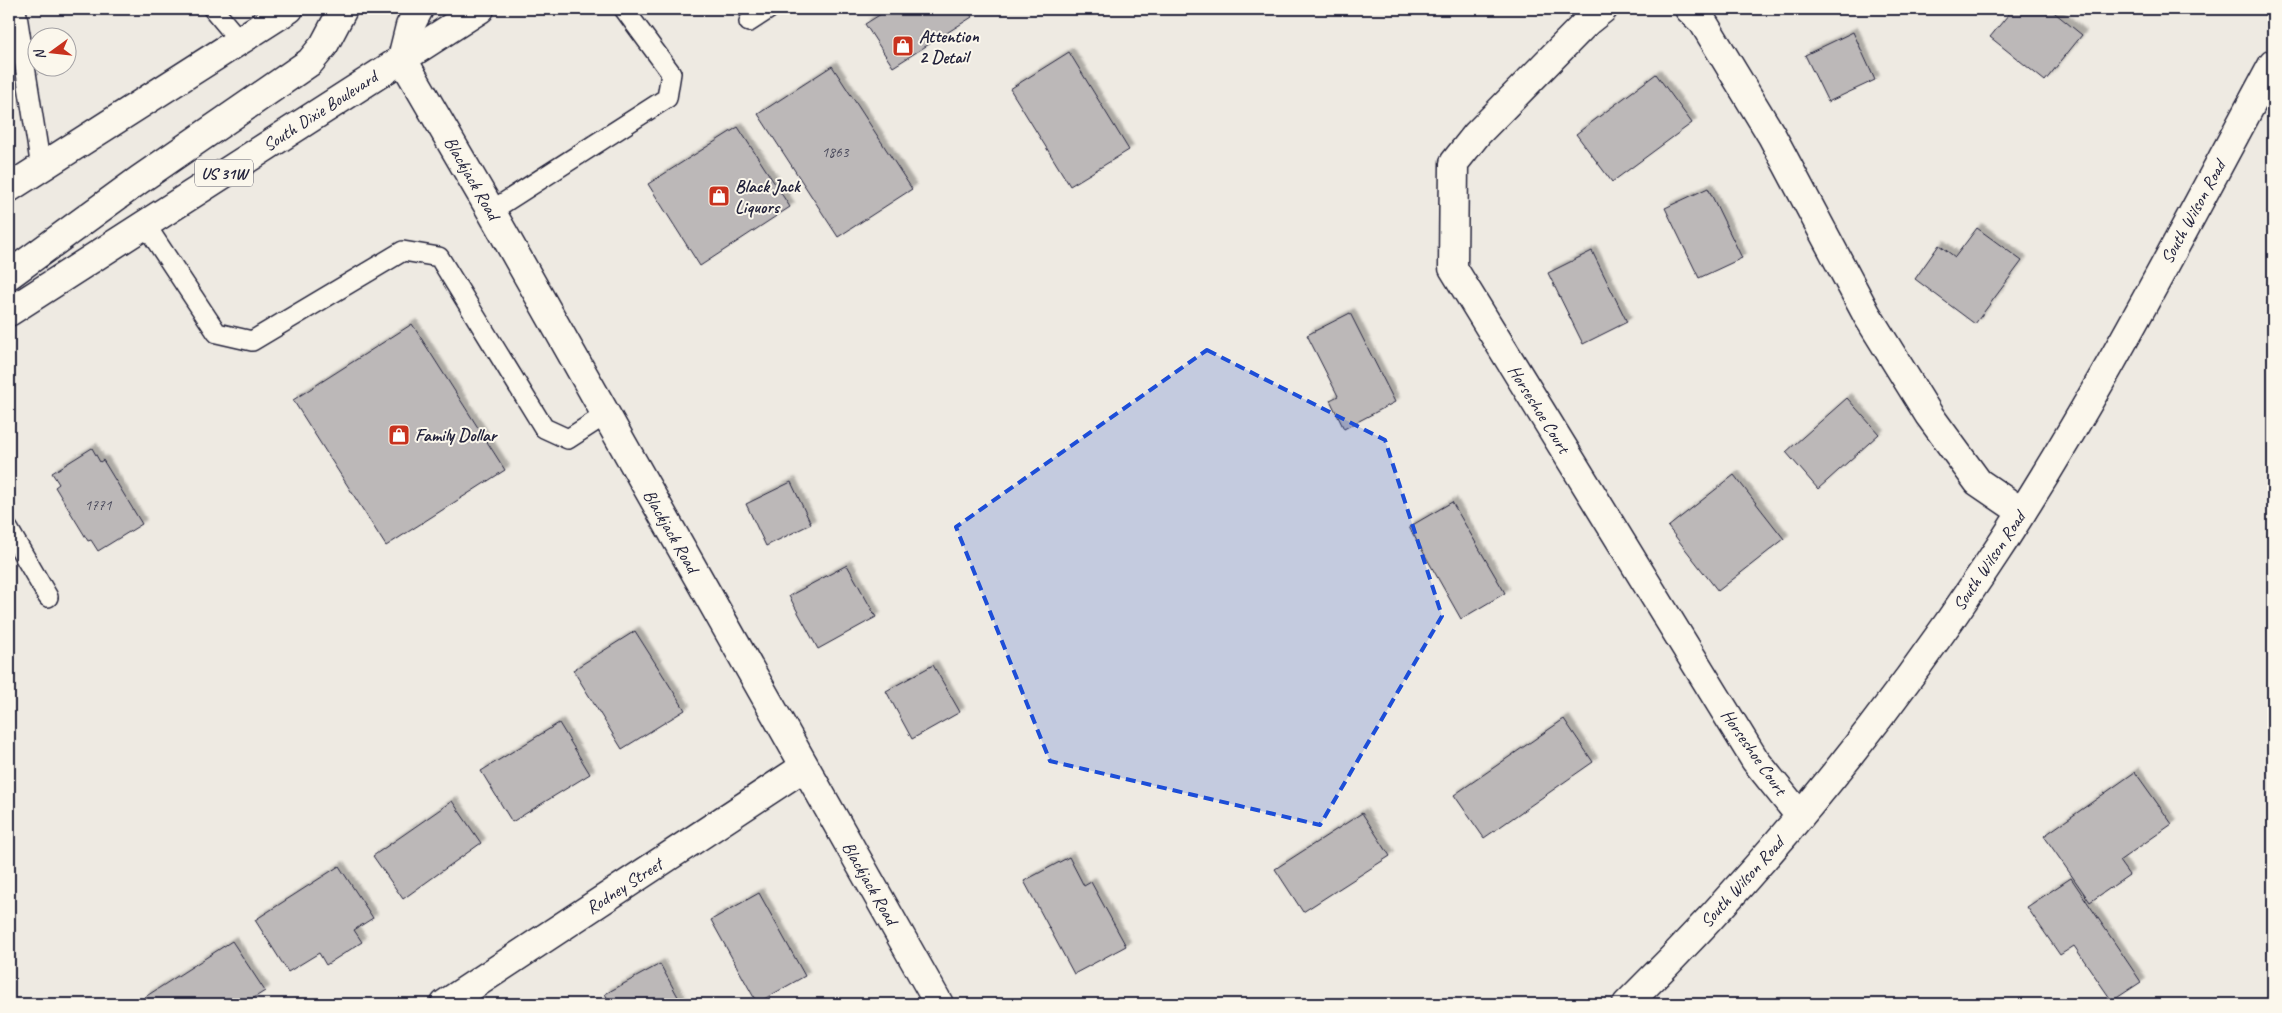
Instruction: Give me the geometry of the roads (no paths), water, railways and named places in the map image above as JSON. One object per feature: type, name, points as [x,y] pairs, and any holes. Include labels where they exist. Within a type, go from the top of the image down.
[{"type":"main road","points":[[9,188],[289,9]]},
{"type":"main road","points":[[9,275],[139,180],[310,62],[324,45],[343,9]]},
{"type":"main road","points":[[402,58],[410,26],[419,9]]},
{"type":"main road","name":"South Dixie Boulevard","points":[[9,312],[480,9]]},
{"type":"main road","name":"Horseshoe Court","points":[[1603,9],[1588,21],[1477,134],[1454,163],[1453,268],[1755,760],[1800,816]]},
{"type":"main road","points":[[1689,9],[1703,22],[1772,136],[1867,315],[1929,415],[1978,482],[2022,512]]},
{"type":"main road","name":"Blackjack Road","points":[[402,58],[491,211],[939,1004]]},
{"type":"main road","name":"South Wilson Road","points":[[1627,1004],[1677,955],[1800,816],[1889,704],[1984,571],[2098,386],[2273,64]]},
{"type":"main road","name":"Rodney Street","points":[[445,1004],[804,767]]},
{"type":"lane","points":[[16,9],[41,168]]},
{"type":"lane","points":[[214,9],[239,40]]},
{"type":"lane","points":[[491,211],[667,98],[671,73],[624,9]]},
{"type":"lane","points":[[749,22],[769,9]]},
{"type":"lane","points":[[145,224],[217,333],[252,341],[403,251],[439,257],[544,428],[568,439],[605,415]]},
{"type":"lane","points":[[9,530],[48,597]]},
{"type":"place","name":"Attention 2 Detail","points":[[903,46]]},
{"type":"place","name":"Black Jack Liquors","points":[[719,196]]},
{"type":"place","name":"Family Dollar","points":[[399,435]]}]
